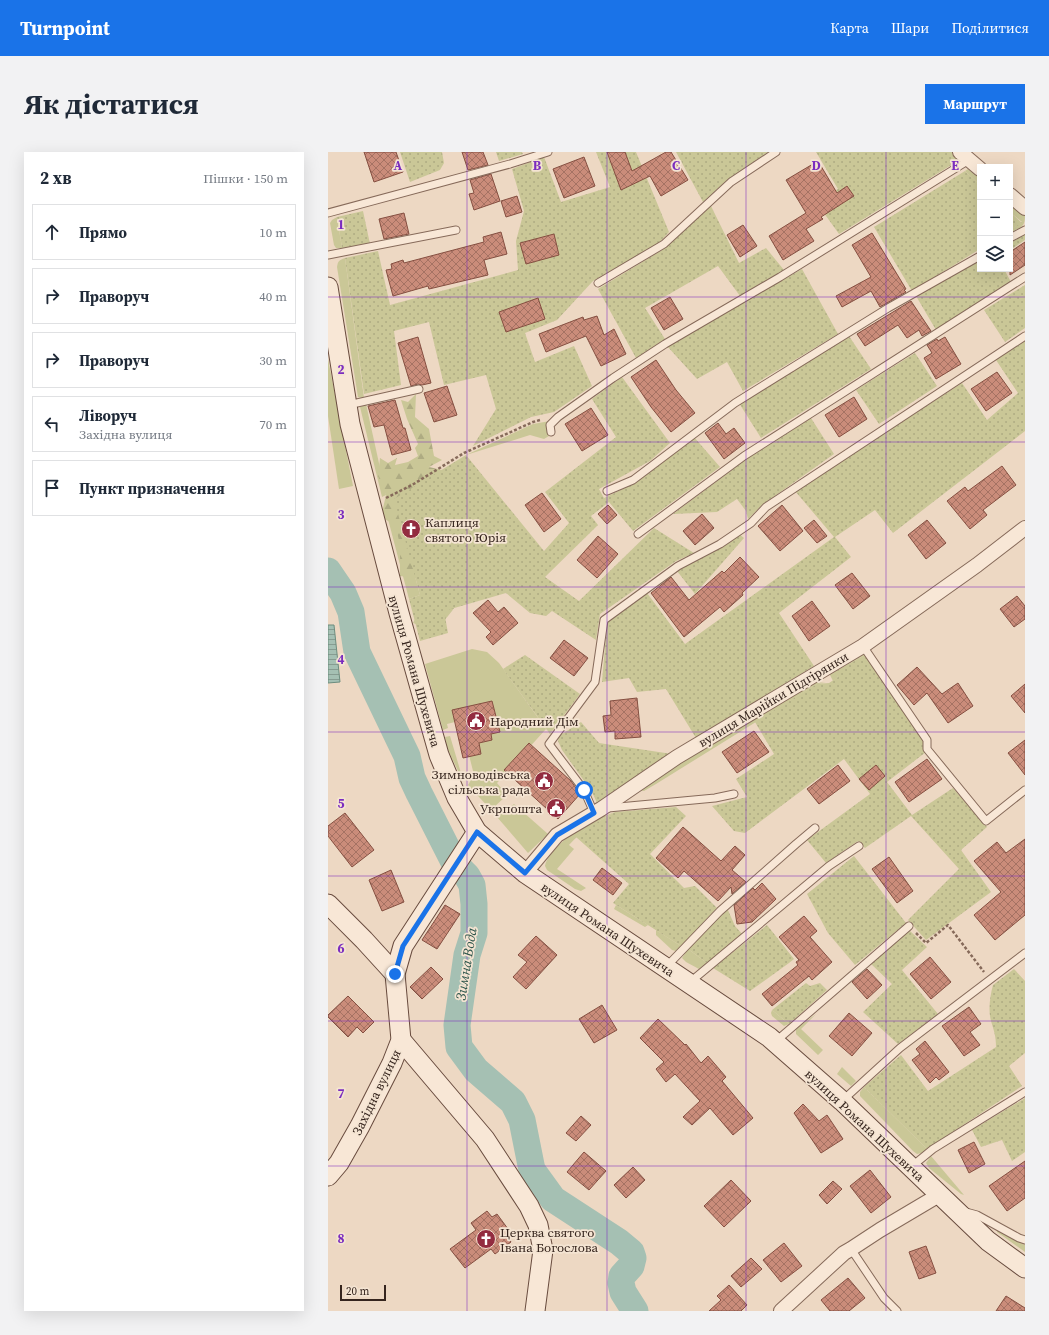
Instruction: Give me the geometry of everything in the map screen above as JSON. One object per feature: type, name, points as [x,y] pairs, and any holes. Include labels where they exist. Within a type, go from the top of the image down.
[{"type":"main road","name":"вулиця Романа Шухевича","points":[[328,287],[350,424],[398,613],[439,755],[457,798],[477,832],[525,873],[774,1042],[842,1101],[988,1241],[1025,1268]]},
{"type":"main road","name":"Західна вулиця","points":[[328,1176],[339,1163],[360,1126],[392,1063],[401,1040],[395,974],[403,946],[477,832]]},
{"type":"main road","points":[[328,904],[395,974]]},
{"type":"main road","points":[[401,1040],[485,1139],[529,1206],[538,1225],[543,1250],[536,1310]]},
{"type":"street","points":[[965,156],[977,166]]},
{"type":"street","points":[[1013,198],[1025,208]]},
{"type":"street","name":"вулиця Марійки Підгірянки","points":[[525,873],[557,835],[598,811],[677,757],[863,646],[977,565],[1025,528]]},
{"type":"street","points":[[781,1311],[844,1253],[939,1195]]},
{"type":"lane","points":[[328,213],[548,152]]},
{"type":"lane","points":[[598,284],[664,244],[731,182],[776,152]]},
{"type":"lane","points":[[551,432],[550,425],[558,417],[613,378],[665,344],[780,277],[965,156]]},
{"type":"lane","points":[[328,254],[456,230]]},
{"type":"lane","points":[[1013,236],[1025,230]]},
{"type":"lane","points":[[607,492],[633,480],[735,403],[888,308],[977,258]]},
{"type":"lane","points":[[638,534],[744,456],[1025,277]]},
{"type":"lane","points":[[734,794],[715,798],[598,811],[549,744],[595,682],[604,620],[678,566],[720,544],[751,523],[766,507],[1025,336]]},
{"type":"lane","points":[[347,405],[419,389]]},
{"type":"lane","points":[[863,646],[927,740],[927,749],[986,821],[1025,790]]},
{"type":"lane","points":[[666,968],[720,911],[815,828]]},
{"type":"lane","points":[[689,983],[829,866],[859,846]]},
{"type":"lane","points":[[774,1042],[909,926]]},
{"type":"lane","points":[[842,1101],[900,1048],[1025,953]]},
{"type":"lane","points":[[910,1167],[933,1149],[1025,1092]]},
{"type":"lane","points":[[955,1209],[977,1215],[1025,1240]]},
{"type":"lane","points":[[851,1249],[884,1298],[897,1311]]},
{"type":"path","points":[[383,500],[412,485],[464,453],[533,422],[558,417]]},
{"type":"path","points":[[909,926],[926,943],[948,925],[990,980]]},
{"type":"green space","points":[[400,152],[442,152],[444,163],[440,170],[410,182]]},
{"type":"green space","points":[[496,152],[522,152],[523,154],[499,161]]},
{"type":"green space","points":[[596,152],[636,152],[669,232],[658,244],[593,281],[557,320],[525,333],[535,362],[574,346],[592,386],[554,412],[531,417],[473,446],[496,409],[486,375],[444,385],[429,322],[394,331],[401,385],[364,394],[345,258],[378,251],[390,305],[518,270],[516,241],[524,211],[512,169],[544,157],[561,202],[610,187]]},
{"type":"green space","points":[[676,152],[768,152],[727,180],[703,202]]},
{"type":"green space","points":[[816,152],[954,152],[957,159],[953,164],[839,234],[816,202],[838,189]]},
{"type":"green space","points":[[968,169],[977,175],[977,182],[965,171],[954,178]]},
{"type":"green space","points":[[965,171],[977,182],[977,251],[912,291],[874,227]]},
{"type":"green space","points":[[1013,205],[1025,216],[1025,220],[1023,225],[1013,231],[1013,228],[1022,222],[1013,214]]},
{"type":"green space","points":[[711,206],[739,263],[766,248],[784,270],[740,296],[718,266],[645,308],[665,339],[636,358],[598,289],[662,250]]},
{"type":"green space","points":[[363,211],[370,244],[342,248],[337,217]]},
{"type":"green space","points":[[1013,215],[1022,223],[1013,228]]},
{"type":"green space","points":[[337,217],[342,248],[336,248],[334,245],[330,223]]},
{"type":"green space","points":[[1025,234],[1025,240],[1013,248],[1013,241]]},
{"type":"green space","points":[[345,258],[364,398],[358,397],[337,267],[339,261]]},
{"type":"green space","points":[[977,262],[977,272],[1006,272],[1011,282],[936,330],[916,296]]},
{"type":"green space","points":[[802,269],[838,334],[743,391],[727,362],[697,379],[667,346]]},
{"type":"green space","points":[[1025,285],[1025,328],[1005,342],[984,310]]},
{"type":"green space","points":[[849,336],[871,369],[761,438],[739,403]]},
{"type":"green space","points":[[1025,340],[1025,431],[893,533],[875,510],[835,537],[851,557],[779,613],[814,666],[696,738],[666,689],[637,692],[629,678],[602,682],[607,622],[647,593],[685,644],[834,537],[795,491],[962,383],[987,420],[1018,393],[996,360]]},
{"type":"green space","points":[[915,353],[937,386],[879,424],[856,390]]},
{"type":"green space","points":[[328,359],[353,486],[339,489],[328,416]]},
{"type":"green space","points":[[622,377],[670,443],[650,461],[599,489],[604,498],[635,483],[694,437],[720,467],[633,531],[609,502],[591,516],[598,525],[545,577],[579,601],[654,528],[694,553],[676,561],[600,614],[596,640],[552,611],[546,616],[530,613],[506,593],[444,611],[448,633],[420,641],[409,599],[420,595],[394,499],[466,455],[544,551],[569,523],[545,492],[616,437],[592,399]]},
{"type":"green space","points":[[416,394],[415,417],[429,429],[434,456],[442,460],[429,467],[451,472],[469,586],[436,631],[413,623],[419,611],[421,579],[400,576],[400,544],[395,525],[381,517],[386,495],[378,476],[380,458],[388,463],[397,458],[395,465],[408,462],[418,456],[415,448],[418,444],[407,419],[401,400],[408,402]]},
{"type":"green space","points":[[366,404],[386,495],[382,497],[360,407]]},
{"type":"green space","points":[[811,418],[834,454],[762,505],[748,519],[746,511],[737,499],[717,512],[673,514],[748,458]]},
{"type":"green space","points":[[550,421],[546,426],[549,436],[544,439],[530,435],[466,455],[533,424]]},
{"type":"green space","points":[[394,499],[420,595],[409,599],[384,504]]},
{"type":"green space","points":[[739,534],[744,538],[695,594],[677,571],[720,548]]},
{"type":"green space","points":[[472,649],[487,652],[499,663],[546,729],[497,783],[507,795],[491,810],[468,785],[474,775],[468,751],[478,716],[447,724],[448,728],[443,730],[425,664]]},
{"type":"green space","points":[[862,652],[865,655],[835,671],[838,677],[833,681],[829,673]]},
{"type":"green space","points":[[525,655],[580,694],[550,734],[503,669]]},
{"type":"green space","points":[[865,655],[923,740],[923,745],[926,752],[887,782],[912,815],[953,788],[987,827],[961,850],[991,892],[926,940],[908,920],[959,869],[911,816],[865,848],[858,841],[826,863],[807,840],[870,794],[844,759],[745,833],[734,831],[712,806],[747,797],[736,779],[774,754],[755,722],[817,684],[829,683],[838,677],[834,672]]},
{"type":"green space","points":[[816,682],[826,683],[817,684],[656,784],[644,791],[639,790],[681,762]]},
{"type":"green space","points":[[581,722],[599,743],[672,754],[605,801],[597,803],[592,792],[562,750],[558,741],[559,736]]},
{"type":"green space","points":[[450,736],[461,773],[460,775],[447,748],[445,737]]},
{"type":"green space","points":[[514,804],[548,834],[528,853],[497,817]]},
{"type":"green space","points":[[676,807],[686,816],[650,854],[684,888],[695,886],[717,908],[681,946],[613,903],[629,884],[576,837],[589,827],[615,812]]},
{"type":"green space","points":[[615,812],[579,835],[569,845],[574,849],[557,869],[586,888],[581,891],[575,889],[547,870],[545,866],[551,854],[571,834],[591,821]]},
{"type":"green space","points":[[854,856],[906,923],[855,965],[828,933],[807,894]]},
{"type":"green space","points":[[616,905],[648,925],[645,927],[614,909]]},
{"type":"green space","points":[[727,908],[735,926],[742,934],[707,963],[688,949]]},
{"type":"green space","points":[[767,925],[794,959],[789,963],[750,991],[713,968]]},
{"type":"green space","points":[[656,930],[681,946],[676,951],[672,950],[656,935]]},
{"type":"green space","points":[[909,930],[927,947],[902,970],[938,1014],[898,1044],[863,1012],[892,984],[870,963]]},
{"type":"green space","points":[[688,949],[707,963],[699,969],[686,962],[682,958]]},
{"type":"green space","points":[[1014,969],[1025,981],[1025,1053],[1009,1066],[1022,1086],[927,1149],[864,1087],[901,1055],[928,1091],[996,1047],[990,1012],[992,989],[993,985]]},
{"type":"green space","points":[[806,983],[810,986],[820,983],[827,990],[789,1024],[772,1010]]},
{"type":"green space","points":[[772,1010],[789,1024],[784,1026],[772,1016]]},
{"type":"green space","points":[[816,1014],[801,1029],[823,1050],[818,1055],[796,1034],[796,1029]]},
{"type":"green space","points":[[842,1067],[856,1081],[851,1086],[837,1074]]},
{"type":"green space","points":[[864,1087],[927,1149],[922,1153],[917,1154],[913,1151],[860,1096],[860,1092]]},
{"type":"green space","points":[[1025,1098],[1025,1152],[1012,1161],[1002,1140],[981,1147],[972,1130]]},
{"type":"green space","points":[[931,1156],[964,1195],[929,1168],[926,1163]]},
{"type":"green space","points":[[997,1230],[1025,1245],[1025,1252],[997,1232]]},
{"type":"shaded area","points":[[328,625],[334,625],[340,682],[328,683]]},
{"type":"building","points":[[364,152],[396,152],[403,172],[374,182]]},
{"type":"building","points":[[462,152],[483,152],[488,165],[468,170]]},
{"type":"building","points":[[607,152],[625,152],[632,171],[666,152],[671,152],[688,180],[661,196],[650,176],[621,190]]},
{"type":"building","points":[[584,157],[595,186],[564,198],[553,169]]},
{"type":"building","points":[[818,161],[837,193],[847,186],[854,196],[821,217],[823,219],[806,229],[814,241],[783,260],[769,236],[806,213],[786,180]]},
{"type":"building","points":[[491,174],[500,201],[474,210],[469,194],[474,193],[470,180]]},
{"type":"building","points":[[517,196],[522,212],[506,217],[501,201]]},
{"type":"building","points":[[404,213],[409,234],[384,239],[379,219]]},
{"type":"building","points":[[743,225],[757,246],[740,257],[727,235]]},
{"type":"building","points":[[501,232],[507,254],[484,260],[488,275],[429,289],[428,286],[393,296],[386,270],[392,269],[391,264],[403,260],[404,263],[484,242],[483,237]]},
{"type":"building","points":[[872,233],[906,289],[904,290],[906,292],[880,307],[871,291],[842,307],[836,296],[871,277],[852,245]]},
{"type":"building","points":[[554,234],[559,255],[526,264],[520,243]]},
{"type":"building","points":[[1025,242],[1025,265],[1010,275],[1010,272],[1013,272],[1013,250]]},
{"type":"building","points":[[670,297],[683,319],[664,330],[651,308]]},
{"type":"building","points":[[538,298],[545,319],[506,332],[499,312]]},
{"type":"building","points":[[911,301],[931,331],[922,336],[919,330],[907,338],[898,325],[865,346],[857,334]]},
{"type":"building","points":[[597,316],[604,335],[614,329],[626,354],[601,366],[586,336],[546,352],[539,334],[583,317],[584,320]]},
{"type":"building","points":[[418,337],[431,383],[411,386],[398,343]]},
{"type":"building","points":[[945,337],[961,364],[936,379],[924,358],[932,353],[927,345],[937,339],[938,341]]},
{"type":"building","points":[[656,360],[676,390],[695,413],[671,432],[651,407],[631,377]]},
{"type":"building","points":[[997,372],[1012,393],[986,411],[971,389]]},
{"type":"building","points":[[447,386],[457,415],[434,422],[424,393]]},
{"type":"building","points":[[854,397],[867,419],[839,437],[825,415]]},
{"type":"building","points":[[395,400],[411,450],[392,455],[384,425],[374,427],[368,406]]},
{"type":"building","points":[[591,408],[608,435],[582,451],[565,424]]},
{"type":"building","points":[[718,423],[726,434],[734,428],[745,443],[724,459],[705,433]]},
{"type":"building","points":[[1002,466],[1016,485],[983,510],[987,515],[970,529],[947,501],[965,487],[968,491]]},
{"type":"building","points":[[542,493],[561,519],[544,532],[525,505]]},
{"type":"building","points":[[608,505],[617,515],[607,524],[598,514]]},
{"type":"building","points":[[782,505],[803,531],[780,551],[758,526]]},
{"type":"building","points":[[702,514],[714,528],[695,545],[683,531]]},
{"type":"building","points":[[814,520],[827,536],[817,543],[804,528]]},
{"type":"building","points":[[927,520],[946,543],[926,559],[908,535]]},
{"type":"building","points":[[598,536],[618,554],[597,578],[577,560]]},
{"type":"building","points":[[740,557],[759,577],[742,593],[743,595],[724,612],[720,607],[684,637],[651,593],[671,577],[689,600],[722,571],[724,573]]},
{"type":"building","points":[[852,573],[870,596],[853,609],[835,585]]},
{"type":"building","points":[[1017,596],[1025,606],[1025,619],[1014,627],[1000,609]]},
{"type":"building","points":[[488,600],[498,612],[504,607],[518,623],[493,645],[486,637],[491,632],[473,613]]},
{"type":"building","points":[[812,601],[830,626],[809,641],[792,616]]},
{"type":"building","points":[[564,640],[588,658],[574,676],[550,658]]},
{"type":"building","points":[[917,667],[942,694],[958,683],[973,706],[948,723],[927,693],[914,705],[897,685]]},
{"type":"building","points":[[1025,684],[1025,713],[1011,696]]},
{"type":"building","points":[[637,698],[641,737],[615,739],[615,731],[605,732],[603,716],[611,715],[610,701]]},
{"type":"building","name":"Народний Дім","points":[[492,701],[500,732],[491,734],[492,740],[479,743],[481,754],[463,758],[452,710]]},
{"type":"building","points":[[754,731],[769,752],[737,773],[722,752]]},
{"type":"building","points":[[1025,740],[1025,775],[1008,753]]},
{"type":"building","name":"Зимноводівська сільська рада","points":[[529,743],[571,781],[580,794],[558,819],[504,770]]},
{"type":"building","points":[[927,759],[942,779],[909,802],[895,782]]},
{"type":"building","points":[[838,765],[850,781],[819,804],[807,789]]},
{"type":"building","points":[[876,765],[885,776],[869,790],[859,779]]},
{"type":"building","points":[[345,813],[374,850],[352,867],[328,836],[328,826]]},
{"type":"building","points":[[683,827],[721,861],[735,846],[745,855],[732,870],[746,882],[732,894],[731,887],[718,901],[684,871],[678,878],[656,858]]},
{"type":"building","points":[[1025,839],[1025,915],[995,940],[974,915],[1001,892],[974,861],[997,842],[1006,853]]},
{"type":"building","points":[[889,857],[913,891],[897,903],[872,869]]},
{"type":"building","points":[[602,868],[622,883],[613,895],[593,880]]},
{"type":"building","points":[[391,870],[404,902],[382,911],[369,880]]},
{"type":"building","points":[[762,883],[776,899],[752,922],[737,924],[734,905],[753,888],[755,890]]},
{"type":"building","points":[[445,905],[460,914],[437,949],[422,940]]},
{"type":"building","points":[[804,916],[817,931],[810,937],[832,962],[812,980],[809,976],[772,1006],[762,994],[798,965],[796,962],[799,960],[779,937]]},
{"type":"building","points":[[536,936],[557,955],[526,989],[513,977],[527,962],[518,955]]},
{"type":"building","points":[[930,957],[951,982],[931,999],[910,974]]},
{"type":"building","points":[[431,967],[443,979],[422,999],[410,987]]},
{"type":"building","points":[[867,969],[882,985],[867,999],[852,982]]},
{"type":"building","points":[[348,996],[374,1022],[363,1033],[357,1027],[348,1037],[328,1017],[328,1015]]},
{"type":"building","points":[[602,1005],[617,1030],[594,1043],[579,1019]]},
{"type":"building","points":[[969,1007],[981,1024],[970,1032],[980,1045],[964,1056],[942,1026]]},
{"type":"building","points":[[849,1013],[872,1033],[852,1056],[829,1036]]},
{"type":"building","points":[[658,1019],[685,1045],[686,1044],[701,1063],[708,1056],[726,1077],[722,1081],[753,1118],[733,1135],[710,1108],[692,1125],[683,1117],[700,1101],[675,1074],[666,1082],[656,1069],[664,1062],[640,1038]]},
{"type":"building","points":[[925,1041],[949,1072],[939,1080],[936,1077],[930,1083],[912,1060],[920,1054],[916,1049]]},
{"type":"building","points":[[803,1104],[819,1121],[827,1115],[843,1139],[821,1153],[794,1113]]},
{"type":"building","points":[[581,1116],[591,1125],[576,1141],[566,1133]]},
{"type":"building","points":[[974,1142],[985,1164],[969,1173],[958,1150]]},
{"type":"building","points":[[584,1152],[606,1171],[589,1190],[567,1172]]},
{"type":"building","points":[[1025,1161],[1025,1198],[1007,1211],[989,1186]]},
{"type":"building","points":[[633,1167],[645,1180],[626,1198],[614,1185]]},
{"type":"building","points":[[870,1170],[891,1197],[871,1213],[850,1186]]},
{"type":"building","points":[[731,1180],[751,1201],[724,1227],[704,1206]]},
{"type":"building","points":[[833,1181],[842,1189],[827,1204],[819,1195]]},
{"type":"building","name":"Церква святого Івана Богослова","points":[[487,1211],[492,1217],[497,1214],[511,1233],[507,1236],[511,1242],[495,1254],[491,1249],[465,1268],[450,1249],[476,1230],[471,1223]]},
{"type":"building","points":[[784,1243],[802,1266],[781,1282],[763,1260]]},
{"type":"building","points":[[926,1246],[936,1273],[919,1279],[909,1252]]},
{"type":"building","points":[[751,1258],[762,1269],[741,1287],[731,1276]]},
{"type":"building","points":[[848,1278],[865,1298],[849,1311],[830,1311],[821,1300]]},
{"type":"building","points":[[729,1285],[747,1305],[741,1311],[709,1311],[721,1300],[717,1296]]},
{"type":"building","points":[[1006,1296],[1025,1308],[1025,1311],[996,1311]]},
{"type":"waterway","name":"Зимна Вода","points":[[328,571],[343,593],[351,612],[357,652],[407,756],[412,778],[455,864],[467,876],[472,885],[474,904],[474,933],[467,955],[457,1025],[459,1047],[476,1070],[513,1102],[522,1120],[532,1170],[553,1199],[619,1242],[631,1252],[633,1258],[631,1266],[622,1276],[621,1283],[623,1292],[635,1311]]},
{"type":"place","name":"Каплиця святого Юрія","points":[[411,529]]},
{"type":"place","name":"Народний Дім","points":[[476,721]]},
{"type":"place","name":"Зимноводівська сільська рада","points":[[544,781]]},
{"type":"place","name":"Укрпошта","points":[[556,808]]},
{"type":"place","name":"Церква святого Івана Богослова","points":[[486,1239]]},
{"type":"route","points":[[395,974],[403,946],[477,832],[525,873],[557,835],[594,813],[584,790]]}]
